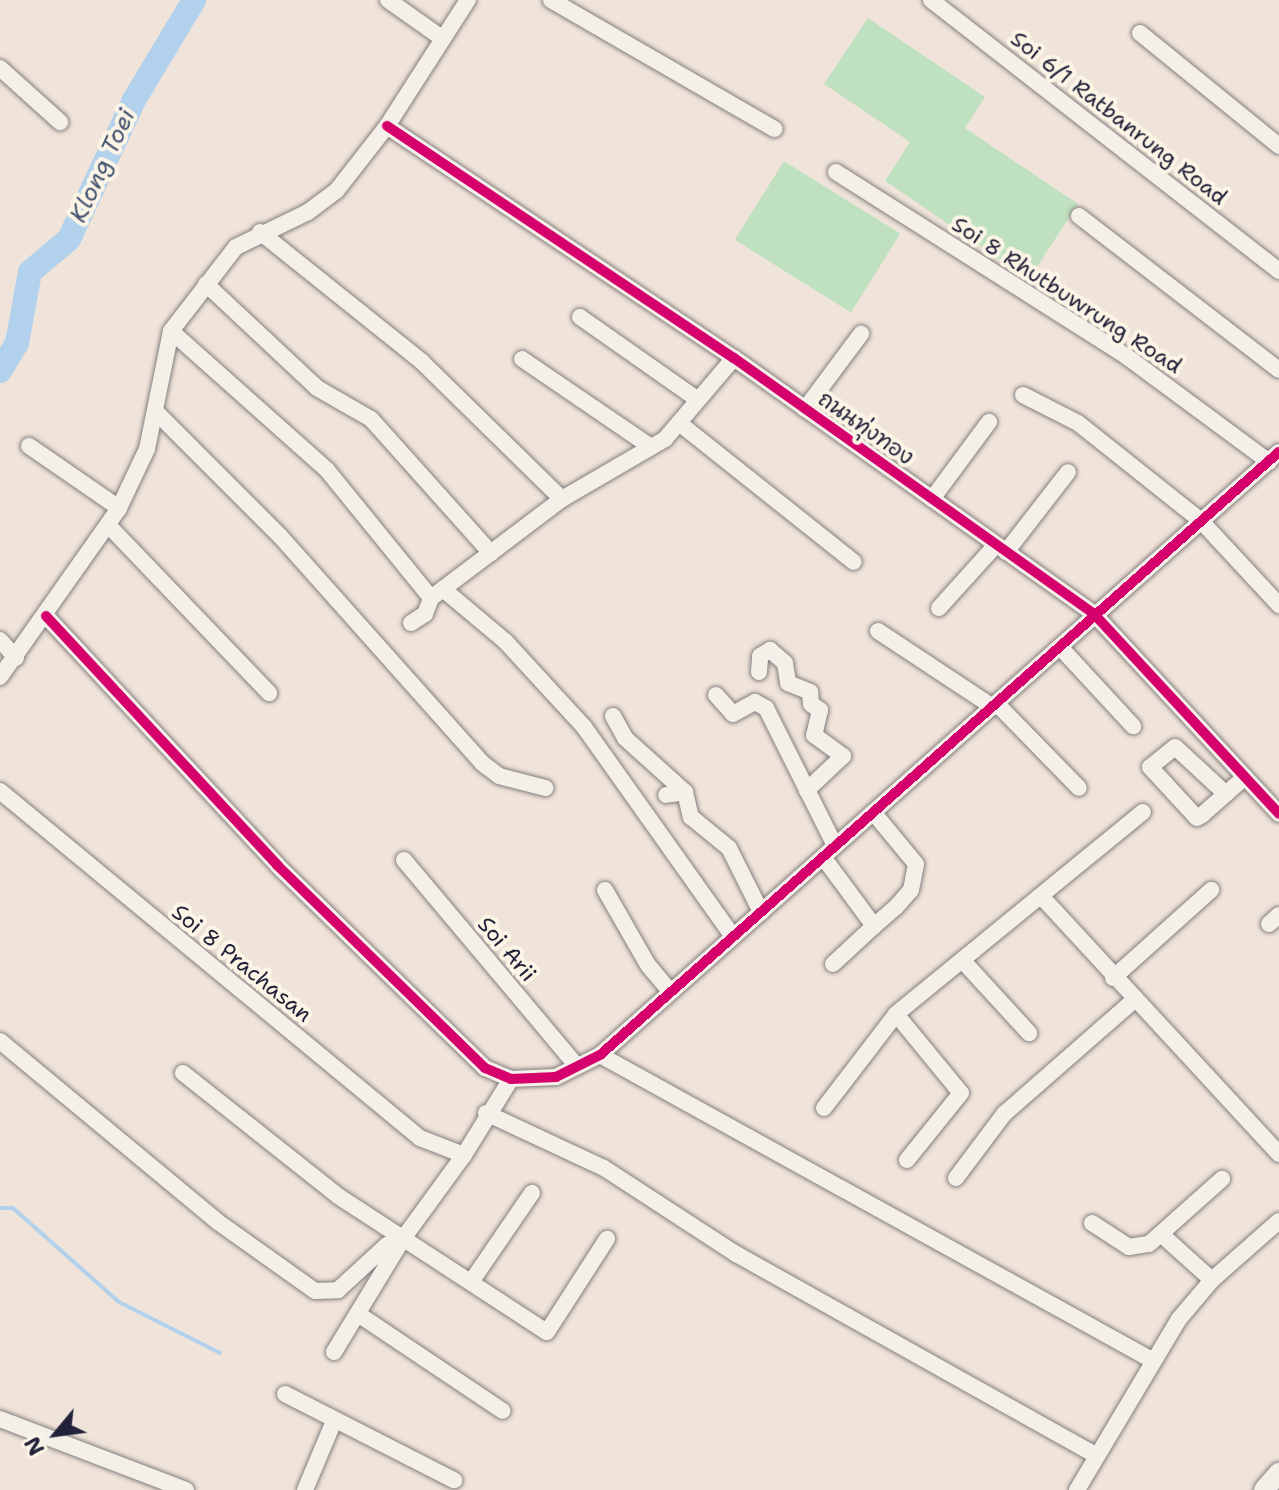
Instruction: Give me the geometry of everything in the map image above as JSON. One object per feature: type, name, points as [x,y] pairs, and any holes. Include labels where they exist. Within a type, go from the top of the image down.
[{"type":"main road","points":[[1264,1490],[1279,1473]]},
{"type":"street","points":[[388,0],[443,39]]},
{"type":"street","points":[[0,677],[46,616],[119,508],[147,449],[157,413],[171,331],[236,247],[260,232],[308,212],[337,190],[387,126],[468,0]]},
{"type":"street","points":[[551,0],[774,129]]},
{"type":"street","name":"Soi 6/1 Ratbanrung Road","points":[[931,0],[1279,271]]},
{"type":"street","points":[[1140,33],[1279,146]]},
{"type":"street","points":[[0,68],[60,122]]},
{"type":"street","name":"ถนนทุ่งทอง","points":[[387,126],[734,358],[1095,615],[1279,814]]},
{"type":"street","name":"Soi 8 Rhutbuwrung Road","points":[[836,172],[1126,356],[1274,457]]},
{"type":"street","points":[[1079,216],[1279,370]]},
{"type":"street","points":[[260,232],[422,362],[562,499]]},
{"type":"street","points":[[206,284],[317,388],[371,419],[491,553]]},
{"type":"street","points":[[580,317],[698,400]]},
{"type":"street","points":[[171,331],[327,470],[437,594],[505,641],[584,727],[733,937]]},
{"type":"street","points":[[805,409],[861,334]]},
{"type":"street","points":[[411,623],[425,614],[437,594],[562,499],[651,447],[679,423],[734,358]]},
{"type":"street","points":[[522,359],[651,447]]},
{"type":"street","points":[[1023,395],[1078,423],[1201,521],[1279,605]]},
{"type":"street","points":[[157,413],[280,536],[482,763],[499,776],[545,788]]},
{"type":"street","points":[[932,499],[989,422]]},
{"type":"street","points":[[679,423],[854,562]]},
{"type":"street","points":[[29,446],[119,508]]},
{"type":"street","points":[[46,616],[288,875],[485,1068],[511,1079],[556,1077],[600,1055],[1274,457]]},
{"type":"street","points":[[939,608],[1001,548],[1068,472]]},
{"type":"street","points":[[108,525],[269,693]]},
{"type":"street","points":[[878,631],[995,705],[1079,788]]},
{"type":"street","points":[[0,640],[16,658]]},
{"type":"street","points":[[1060,647],[1133,726]]},
{"type":"street","points":[[759,672],[760,656],[770,650],[785,663],[788,683],[810,692],[811,704],[820,710],[814,735],[843,756],[807,790]]},
{"type":"street","points":[[716,695],[733,714],[755,702],[766,708],[807,790],[829,851],[874,926]]},
{"type":"street","points":[[613,716],[625,738],[685,792],[691,817],[729,848],[761,912]]},
{"type":"street","points":[[1226,794],[1175,747],[1150,767],[1194,817],[1226,794],[1245,777]]},
{"type":"street","name":"Soi 8 Prachasan","points":[[0,791],[420,1138],[464,1155]]},
{"type":"street","points":[[666,795],[685,792]]},
{"type":"street","points":[[833,964],[904,898],[916,878],[916,864],[873,812]]},
{"type":"street","points":[[824,1108],[896,1014],[1143,812]]},
{"type":"street","name":"Soi Arii","points":[[404,860],[577,1066]]},
{"type":"street","points":[[605,890],[648,965],[671,992]]},
{"type":"street","points":[[1113,978],[1211,890]]},
{"type":"street","points":[[1041,896],[1133,1001],[1279,1154]]},
{"type":"street","points":[[963,961],[1029,1033]]},
{"type":"street","points":[[956,1178],[1004,1114],[1133,1001]]},
{"type":"street","points":[[896,1014],[961,1093],[907,1160]]},
{"type":"street","points":[[0,1041],[218,1222],[315,1291],[338,1290],[387,1245],[402,1240]]},
{"type":"street","points":[[600,1055],[1152,1360]]},
{"type":"street","points":[[183,1073],[402,1240],[547,1332],[607,1239]]},
{"type":"street","points":[[334,1352],[402,1240],[464,1155],[486,1113],[511,1079]]},
{"type":"street","points":[[486,1113],[604,1168],[736,1254],[1096,1455]]},
{"type":"street","points":[[1092,1223],[1129,1247],[1149,1244],[1222,1179]]},
{"type":"street","points":[[471,1282],[532,1193]]},
{"type":"street","points":[[1077,1490],[1152,1360],[1212,1280],[1279,1221]]},
{"type":"street","points":[[1162,1235],[1212,1280]]},
{"type":"street","points":[[358,1314],[503,1411]]},
{"type":"street","points":[[285,1394],[454,1480]]},
{"type":"street","points":[[0,1419],[186,1490]]},
{"type":"street","points":[[305,1490],[334,1421]]},
{"type":"green space","points":[[868,18],[985,97],[965,128],[1078,204],[1029,279],[885,181],[910,142],[824,84]]},
{"type":"green space","points":[[784,161],[900,234],[851,312],[735,240]]},
{"type":"waterway","name":"Klong Toei","points":[[0,371],[17,343],[30,272],[69,239],[134,100],[194,0]]},
{"type":"waterway","points":[[0,1208],[13,1208],[119,1302],[220,1353]]},
{"type":"cycle path","points":[[387,126],[734,358],[1095,615],[1279,814]]},
{"type":"cycle path","points":[[46,616],[277,865],[485,1068],[511,1079],[556,1077],[600,1055],[1279,452]]}]
